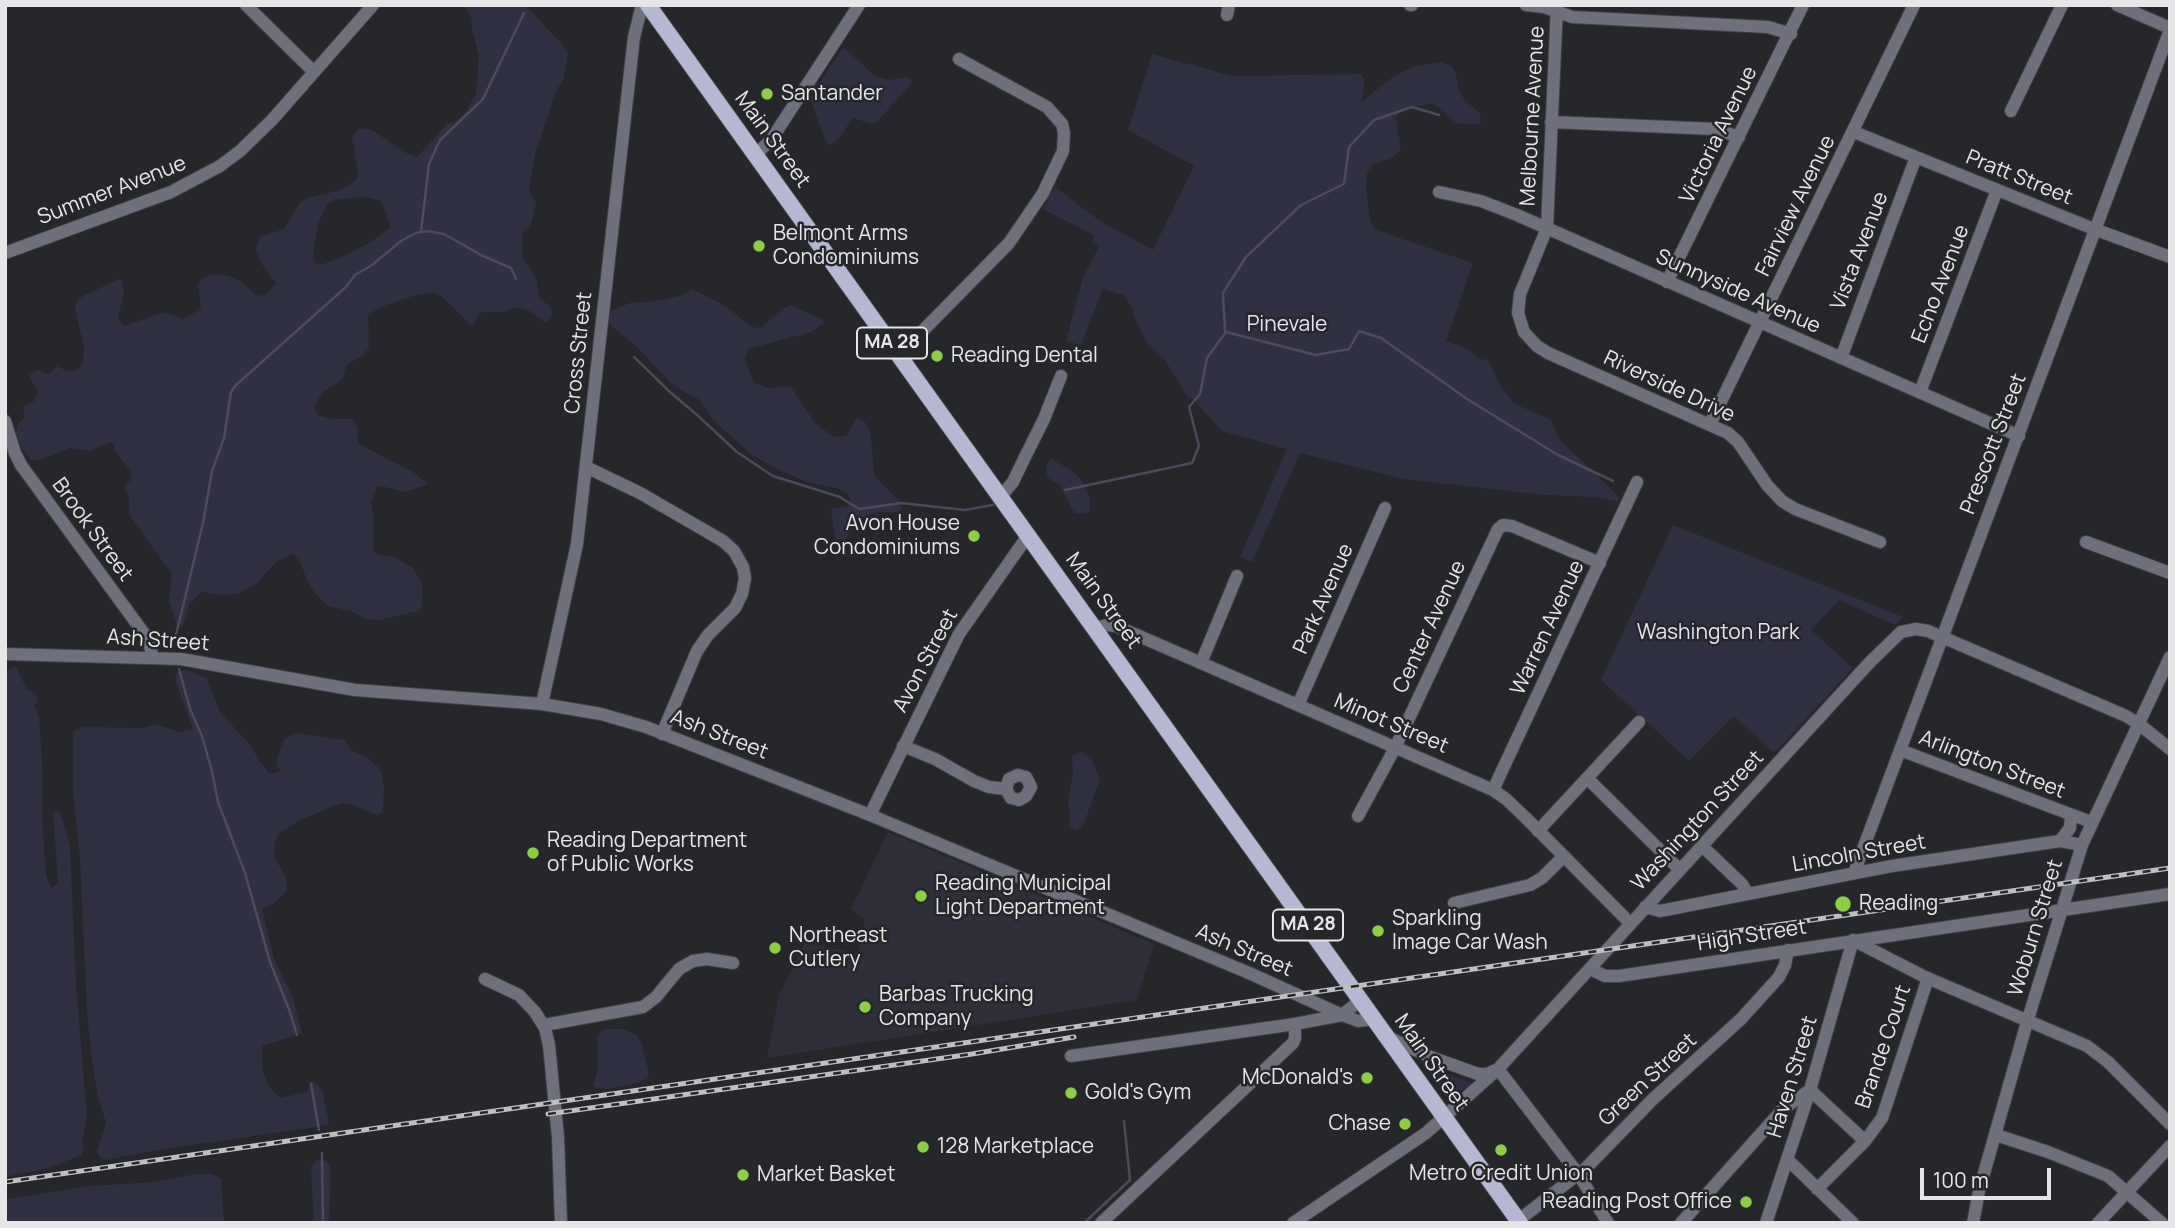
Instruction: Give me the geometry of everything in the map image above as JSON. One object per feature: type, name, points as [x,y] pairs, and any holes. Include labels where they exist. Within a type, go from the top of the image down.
[{"type":"main road","name":"Main Street","points":[[648,5],[1029,534],[1518,1222]]},
{"type":"street","points":[[246,5],[314,72]]},
{"type":"street","name":"Summer Avenue","points":[[5,253],[156,198],[211,172],[240,151],[272,120],[373,5]]},
{"type":"street","name":"Cross Street","points":[[542,704],[578,544],[634,37],[642,5]]},
{"type":"street","points":[[756,154],[771,140],[859,5]]},
{"type":"street","points":[[1526,5],[1557,9],[1572,16],[1771,27],[1791,34]]},
{"type":"street","name":"Victoria Avenue","points":[[1667,282],[1803,5]]},
{"type":"street","name":"Fairview Avenue","points":[[1710,424],[1914,5]]},
{"type":"street","points":[[2011,111],[2062,5]]},
{"type":"street","points":[[2117,5],[2170,29]]},
{"type":"street","name":"Melbourne Avenue","points":[[1547,228],[1557,9]]},
{"type":"street","name":"Prescott Street","points":[[1854,873],[2170,29]]},
{"type":"street","points":[[900,354],[1009,243],[1043,193],[1063,151],[1063,128],[1054,112],[1044,104],[959,59]]},
{"type":"street","points":[[1551,122],[1716,129],[1739,137]]},
{"type":"street","name":"Pratt Street","points":[[1854,132],[2170,257]]},
{"type":"street","name":"Vista Avenue","points":[[1841,358],[1916,157]]},
{"type":"street","name":"Echo Avenue","points":[[1920,393],[1997,190]]},
{"type":"street","name":"Sunnyside Avenue","points":[[1439,192],[1481,201],[1547,228],[2019,436]]},
{"type":"street","name":"Riverside Drive","points":[[1547,228],[1518,300],[1519,320],[1528,337],[1548,353],[1710,424],[1734,438],[1770,490],[1786,503],[1880,542]]},
{"type":"street","points":[[1001,496],[1011,485],[1044,419],[1061,376]]},
{"type":"street","name":"Brook Street","points":[[5,421],[15,453],[22,465],[148,639],[153,658]]},
{"type":"street","points":[[586,467],[640,493],[723,541],[734,551],[743,567],[745,578],[742,594],[735,608],[708,635],[697,651],[662,733]]},
{"type":"street","name":"Warren Avenue","points":[[1493,790],[1637,482]]},
{"type":"street","name":"Park Avenue","points":[[1298,705],[1385,508]]},
{"type":"street","name":"Center Avenue","points":[[1358,816],[1395,748],[1496,532],[1503,526],[1512,526],[1600,563]]},
{"type":"street","name":"Avon Street","points":[[870,815],[965,624],[1029,534]]},
{"type":"street","points":[[2085,542],[2170,573]]},
{"type":"street","points":[[1201,663],[1237,576]]},
{"type":"street","name":"Minot Street","points":[[1096,628],[1115,626],[1493,790],[1506,799],[1630,923]]},
{"type":"street","name":"Washington Street","points":[[1293,1223],[1414,1141],[1498,1069],[1895,637],[1906,630],[1919,629],[1942,637],[2139,724],[2170,750]]},
{"type":"street","name":"Ash Street","points":[[5,654],[153,658],[213,664],[363,691],[542,704],[601,714],[662,733],[870,815],[1358,1021],[1375,1019]]},
{"type":"street","name":"Woburn Street","points":[[1973,1223],[2027,1022],[2082,845],[2170,657]]},
{"type":"street","points":[[1538,831],[1639,722]]},
{"type":"street","points":[[903,746],[935,759],[981,784],[995,789],[1006,789]]},
{"type":"street","name":"Arlington Street","points":[[1900,750],[2091,822]]},
{"type":"street","points":[[1587,778],[1680,870]]},
{"type":"street","name":"Arlington Street","points":[[2060,841],[2070,828],[2071,815]]},
{"type":"street","name":"Lincoln Street","points":[[1645,907],[1660,911],[1854,873],[2060,841],[2082,845]]},
{"type":"street","points":[[1702,846],[1734,875],[1748,894]]},
{"type":"street","points":[[1454,903],[1530,885],[1542,878],[1564,856]]},
{"type":"street","name":"High Street","points":[[1590,970],[1615,976],[2170,894]]},
{"type":"street","points":[[1853,940],[1928,978],[2027,1022],[2061,1033],[2094,1051],[2170,1124]]},
{"type":"street","name":"Haven Street","points":[[1766,1223],[1810,1090],[1853,940]]},
{"type":"street","name":"Green Street","points":[[1518,1222],[1579,1175],[1645,1107],[1757,1003],[1784,968],[1788,950]]},
{"type":"street","points":[[544,1025],[643,1007],[654,1000],[679,969],[694,961],[707,959],[733,963]]},
{"type":"street","name":"Brande Court","points":[[1817,1189],[1878,1125],[1928,978]]},
{"type":"street","points":[[485,979],[519,995],[531,1006],[544,1025],[549,1045],[556,1113],[561,1223]]},
{"type":"street","points":[[1071,1056],[1295,1024],[1342,1014],[1361,1000]]},
{"type":"street","points":[[1101,1223],[1293,1043],[1295,1024]]},
{"type":"street","points":[[1387,1037],[1428,1056],[1478,1074],[1487,1074],[1498,1069],[1579,1175],[1608,1223]]},
{"type":"street","points":[[1681,1223],[1783,1109],[1810,1090],[1865,1140]]},
{"type":"street","points":[[1996,1135],[2079,1163],[2108,1176],[2162,1223]]},
{"type":"street","points":[[2098,1223],[2170,1146]]},
{"type":"street","points":[[1788,1160],[1853,1223]]},
{"type":"shaded area","points":[[888,832],[1154,944],[1137,1000],[767,1058],[779,995],[805,943],[858,953],[865,920],[851,909]]},
{"type":"green space","points":[[464,5],[525,5],[568,53],[564,78],[556,91],[535,155],[529,190],[536,203],[531,225],[524,231],[522,240],[523,258],[536,277],[540,299],[550,306],[550,319],[546,323],[530,311],[513,307],[506,312],[482,312],[474,325],[434,293],[416,295],[386,305],[368,314],[369,348],[362,356],[346,365],[343,379],[322,393],[314,407],[318,415],[333,419],[351,419],[358,430],[359,444],[413,472],[429,484],[404,492],[377,487],[371,502],[374,519],[373,550],[378,555],[394,557],[413,568],[422,584],[422,605],[419,611],[379,620],[366,619],[351,611],[328,606],[315,593],[299,560],[292,553],[275,563],[257,583],[240,593],[225,595],[201,592],[189,605],[183,626],[177,627],[169,600],[172,574],[129,513],[129,498],[124,486],[130,481],[132,473],[114,449],[114,443],[110,442],[90,451],[70,448],[40,460],[31,460],[22,449],[16,432],[18,423],[25,417],[23,407],[34,401],[38,393],[29,375],[37,370],[48,374],[57,366],[69,372],[79,368],[83,362],[84,348],[76,303],[83,296],[119,279],[124,292],[118,319],[124,326],[164,312],[184,319],[201,309],[198,284],[204,277],[211,275],[218,274],[242,282],[257,296],[267,294],[276,283],[259,260],[256,249],[260,237],[284,229],[300,202],[341,190],[356,180],[358,173],[352,137],[357,130],[372,130],[404,152],[417,157],[447,124],[457,120],[467,110],[476,93],[479,56],[471,17]],"holes":[[[365,197],[381,201],[391,227],[342,257],[323,264],[316,263],[313,258],[314,247],[319,221],[327,204],[335,200]]]},
{"type":"green space","points":[[843,47],[874,75],[889,80],[907,77],[912,83],[877,122],[872,124],[853,118],[837,141],[830,145],[825,140],[810,98]]},
{"type":"green space","name":"Pinevale","points":[[1152,54],[1232,76],[1361,74],[1365,80],[1362,101],[1393,77],[1412,67],[1441,62],[1452,66],[1458,89],[1465,101],[1480,113],[1481,123],[1456,123],[1434,104],[1401,110],[1396,118],[1401,150],[1390,159],[1373,164],[1367,173],[1370,221],[1376,230],[1473,263],[1446,341],[1470,350],[1477,358],[1486,360],[1515,404],[1550,419],[1560,440],[1613,491],[1619,498],[1618,502],[1596,497],[1545,495],[1403,479],[1300,453],[1252,562],[1240,557],[1287,449],[1222,431],[1192,398],[1189,399],[1165,360],[1145,340],[1124,295],[1103,289],[1081,345],[1066,341],[1083,277],[1099,247],[1092,242],[1094,235],[1043,209],[1055,187],[1100,221],[1153,250],[1194,166],[1128,130]]},
{"type":"green space","points":[[692,289],[724,305],[754,328],[762,327],[791,305],[823,320],[824,323],[811,332],[748,349],[745,359],[754,383],[768,388],[791,387],[815,423],[834,437],[846,436],[856,419],[867,424],[871,436],[874,475],[900,502],[902,508],[898,512],[877,512],[865,516],[854,526],[846,539],[837,540],[831,509],[848,506],[848,494],[840,489],[807,482],[751,454],[713,420],[700,400],[671,383],[634,344],[608,322],[613,310],[630,303],[657,301],[683,295]]},
{"type":"green space","points":[[1051,458],[1076,474],[1083,483],[1090,499],[1089,512],[1075,514],[1059,485],[1047,477],[1046,465]]},
{"type":"green space","name":"Washington Park","points":[[1673,525],[1903,617],[1895,625],[1839,600],[1811,630],[1853,668],[1774,753],[1734,716],[1689,761],[1601,680]]},
{"type":"green space","points":[[17,668],[26,688],[38,699],[34,706],[39,717],[46,875],[51,888],[58,883],[53,812],[60,812],[70,846],[76,984],[87,1117],[81,1155],[49,1168],[5,1177],[5,680],[6,671]]},
{"type":"green space","points":[[186,670],[207,678],[220,712],[253,748],[269,773],[281,770],[276,766],[284,740],[295,733],[345,740],[351,750],[368,758],[380,769],[384,787],[383,812],[377,815],[351,804],[341,803],[300,820],[279,833],[274,856],[286,878],[287,891],[272,905],[262,908],[274,959],[293,998],[302,1033],[262,1046],[262,1069],[268,1085],[280,1098],[307,1092],[312,1080],[317,1084],[323,1092],[329,1125],[106,1160],[100,1158],[97,1151],[106,1122],[98,1098],[87,1013],[80,859],[73,790],[73,731],[84,727],[143,728],[155,724],[180,732],[193,729],[175,679],[177,672]]},
{"type":"green space","points":[[1081,751],[1092,760],[1100,779],[1083,826],[1076,831],[1069,827],[1068,802],[1073,772],[1072,757]]},
{"type":"green space","points":[[604,1029],[622,1029],[637,1035],[649,1074],[647,1079],[608,1089],[593,1087],[598,1068],[597,1036]]},
{"type":"green space","points":[[1424,1066],[1471,1083],[1449,1098]]},
{"type":"green space","points":[[317,1160],[327,1161],[331,1168],[329,1223],[314,1223],[311,1167]]},
{"type":"green space","points":[[196,1174],[212,1174],[221,1179],[224,1223],[5,1223],[5,1199],[91,1186],[154,1182]]},
{"type":"waterway","points":[[421,231],[429,164],[440,140],[483,99],[524,13]]},
{"type":"waterway","points":[[1225,331],[1223,293],[1246,257],[1301,205],[1344,184],[1349,147],[1374,120],[1412,107],[1439,115]]},
{"type":"waterway","points":[[177,646],[176,635],[203,523],[212,471],[224,438],[231,392],[236,385],[346,287],[355,275],[416,233],[427,231],[444,234],[511,268],[516,279]]},
{"type":"waterway","points":[[1065,490],[1192,463],[1199,446],[1189,407],[1200,394],[1207,358],[1226,332],[1316,355],[1349,349],[1359,331],[1381,338],[1467,399],[1558,455],[1613,481]]},
{"type":"waterway","points":[[634,357],[737,452],[773,476],[840,497],[859,509],[901,503],[965,510],[993,505]]},
{"type":"waterway","points":[[179,669],[190,709],[202,736],[218,802],[245,873],[270,962],[297,1035]]},
{"type":"waterway","points":[[311,1084],[319,1130]]},
{"type":"waterway","points":[[1084,1223],[1130,1180],[1124,1121]]},
{"type":"waterway","points":[[322,1153],[323,1223]]},
{"type":"railway","points":[[5,1182],[2170,868]]},
{"type":"railway","points":[[548,1114],[1074,1037]]},
{"type":"place","name":"Santander","points":[[767,94]]},
{"type":"place","name":"Belmont Arms Condominiums","points":[[759,246]]},
{"type":"place","name":"Reading Dental","points":[[937,356]]},
{"type":"place","name":"Avon House Condominiums","points":[[974,536]]},
{"type":"place","name":"Reading Department of Public Works","points":[[533,853]]},
{"type":"place","name":"Reading Municipal Light Department","points":[[921,896]]},
{"type":"place","name":"Reading","points":[[1843,904]]},
{"type":"place","name":"Sparkling Image Car Wash","points":[[1378,931]]},
{"type":"place","name":"Northeast Cutlery","points":[[775,948]]},
{"type":"place","name":"Barbas Trucking Company","points":[[865,1007]]},
{"type":"place","name":"McDonald's","points":[[1367,1078]]},
{"type":"place","name":"Gold's Gym","points":[[1071,1093]]},
{"type":"place","name":"Chase","points":[[1405,1124]]},
{"type":"place","name":"128 Marketplace","points":[[923,1147]]},
{"type":"place","name":"Metro Credit Union","points":[[1501,1150]]},
{"type":"place","name":"Market Basket","points":[[743,1175]]},
{"type":"place","name":"Reading Post Office","points":[[1746,1202]]}]
